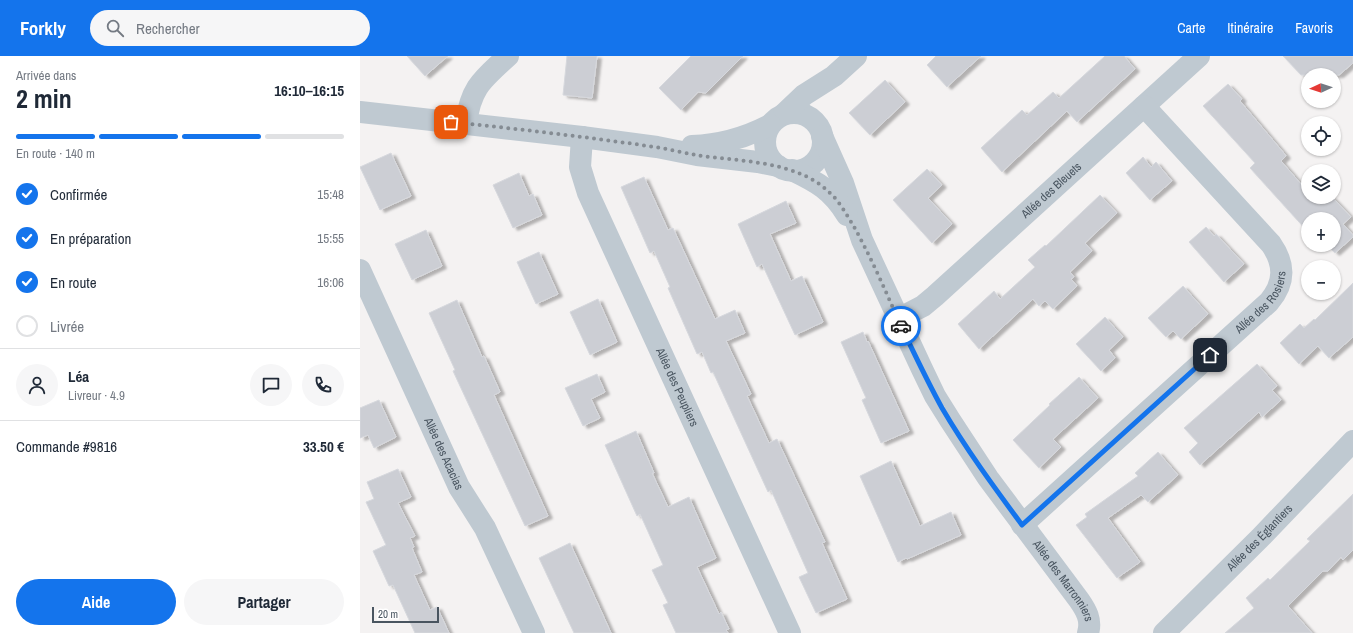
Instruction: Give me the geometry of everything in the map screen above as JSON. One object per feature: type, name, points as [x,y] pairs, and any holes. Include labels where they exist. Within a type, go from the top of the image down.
[{"type":"street","points":[[466,123],[469,106],[475,90],[492,70],[508,56]]},
{"type":"street","points":[[360,112],[582,137],[657,147],[697,155],[758,162],[785,168],[806,168],[815,161],[821,151],[820,131],[817,116],[819,100],[823,91],[834,76],[856,56]]},
{"type":"street","name":"Allée des Bleuets","points":[[898,319],[923,306],[935,296],[1199,56]]},
{"type":"street","points":[[785,168],[770,158],[765,147],[765,135],[777,119],[807,92],[834,76]]},
{"type":"street","name":"Allée des Rosiers","points":[[1022,525],[1269,302],[1279,288],[1282,274],[1281,266],[1276,251],[1271,244],[1144,106]]},
{"type":"street","points":[[657,147],[702,146],[724,142],[750,135],[792,112],[809,117],[820,131]]},
{"type":"street","name":"Allée des Marronniers","points":[[820,131],[843,183],[862,240],[925,376],[942,408],[988,478],[1083,606],[1089,617],[1090,624],[1088,633]]},
{"type":"street","name":"Allée des Peupliers","points":[[582,137],[580,167],[588,193],[790,633]]},
{"type":"street","name":"Allée des Marronniers","points":[[785,168],[816,182],[831,193],[843,208],[862,240]]},
{"type":"street","name":"Allée des Acacias","points":[[360,270],[459,487],[486,528],[534,633]]},
{"type":"street","name":"Allée des Églantiers","points":[[1164,633],[1260,538],[1353,441]]},
{"type":"building","points":[[407,56],[448,56],[425,76]]},
{"type":"building","points":[[567,56],[597,56],[592,98],[563,95]]},
{"type":"building","points":[[691,56],[743,56],[706,93],[698,92],[681,110],[659,88]]},
{"type":"building","points":[[936,56],[981,56],[947,87],[927,65]]},
{"type":"building","points":[[1105,56],[1124,56],[1135,69],[1077,122],[1067,111],[1002,172],[981,148],[1022,110],[1027,115],[1053,92],[1059,98]]},
{"type":"building","points":[[1283,56],[1353,56],[1353,63],[1341,73],[1341,68],[1301,68],[1301,75]]},
{"type":"building","points":[[885,80],[905,102],[870,135],[849,113]]},
{"type":"building","points":[[1228,84],[1242,99],[1240,101],[1286,156],[1281,161],[1301,184],[1301,204],[1339,204],[1351,217],[1343,224],[1353,235],[1353,237],[1341,248],[1341,212],[1301,212],[1301,224],[1250,168],[1255,163],[1203,106]]},
{"type":"building","points":[[391,153],[411,196],[380,210],[360,167]]},
{"type":"building","points":[[1143,157],[1151,167],[1156,162],[1172,181],[1150,200],[1126,173]]},
{"type":"building","points":[[927,169],[942,185],[928,198],[952,224],[932,243],[893,200]]},
{"type":"building","points":[[519,173],[529,196],[533,194],[542,215],[513,228],[493,185]]},
{"type":"building","points":[[644,177],[668,230],[673,228],[715,319],[735,310],[745,333],[726,341],[751,394],[747,396],[769,443],[777,439],[825,542],[822,543],[847,599],[816,613],[799,577],[808,573],[771,490],[768,492],[713,372],[711,373],[702,352],[697,354],[668,288],[670,287],[654,251],[650,253],[621,187]]},
{"type":"building","points":[[1100,195],[1117,213],[1085,243],[1092,251],[1070,272],[1074,277],[1071,279],[1077,286],[1053,309],[1045,301],[1039,306],[1033,299],[979,349],[958,324],[994,291],[1000,299],[1035,267],[1028,260],[1045,245],[1046,246]]},
{"type":"building","points":[[786,201],[796,223],[770,234],[791,281],[802,276],[823,322],[795,335],[762,264],[757,267],[738,224]]},
{"type":"building","points":[[1206,227],[1214,236],[1216,234],[1244,264],[1224,282],[1189,242]]},
{"type":"building","points":[[426,230],[442,266],[412,280],[395,244]]},
{"type":"building","points":[[539,252],[558,294],[536,304],[517,262]]},
{"type":"building","points":[[1353,283],[1353,337],[1329,358],[1318,346],[1299,364],[1280,343],[1300,324],[1304,328],[1314,319],[1315,320],[1336,300],[1341,300],[1341,295]]},
{"type":"building","points":[[1183,286],[1208,314],[1181,339],[1173,331],[1166,337],[1148,318]]},
{"type":"building","points":[[598,299],[617,342],[590,355],[570,312]]},
{"type":"building","points":[[457,300],[482,357],[484,356],[500,392],[494,395],[548,516],[525,526],[453,371],[455,370],[429,313]]},
{"type":"building","points":[[1105,317],[1123,337],[1109,350],[1115,358],[1101,371],[1076,344]]},
{"type":"building","points":[[863,332],[909,431],[881,443],[862,400],[866,398],[841,342]]},
{"type":"building","points":[[1257,364],[1277,386],[1272,390],[1281,400],[1262,417],[1259,412],[1200,465],[1189,452],[1198,443],[1184,428]]},
{"type":"building","points":[[597,374],[605,392],[591,399],[600,418],[583,426],[565,388]]},
{"type":"building","points":[[1079,377],[1098,398],[1053,439],[1061,447],[1039,468],[1013,440]]},
{"type":"building","points":[[379,400],[396,437],[374,448],[368,435],[360,438],[360,408]]},
{"type":"building","points":[[636,431],[654,473],[652,473],[668,507],[689,497],[716,558],[697,567],[719,614],[721,612],[729,629],[726,630],[728,633],[676,633],[663,605],[668,603],[652,570],[663,565],[640,514],[637,516],[605,445]]},
{"type":"building","points":[[1158,452],[1178,475],[1148,502],[1141,495],[1108,518],[1140,562],[1117,578],[1076,525],[1087,517],[1085,514],[1138,476],[1135,473]]},
{"type":"building","points":[[891,461],[920,526],[951,512],[961,535],[898,562],[860,476]]},
{"type":"building","points":[[398,469],[411,497],[398,503],[415,536],[410,538],[414,547],[412,548],[422,572],[414,575],[430,610],[437,607],[449,633],[415,633],[393,585],[389,586],[373,551],[386,545],[366,502],[374,499],[367,482]]},
{"type":"building","points":[[1353,494],[1353,550],[1343,560],[1341,557],[1328,571],[1323,571],[1288,606],[1312,633],[1225,633],[1254,608],[1246,598],[1268,578],[1270,580],[1310,541],[1307,539]]},
{"type":"building","points":[[570,543],[611,633],[574,633],[539,558]]},
{"type":"way so far","points":[[451,122],[597,139],[657,147],[710,157],[758,162],[792,170],[810,178],[831,193],[843,208],[862,240],[901,326]]},
{"type":"route","points":[[901,326],[942,408],[988,478],[1022,525],[1210,355]]}]
